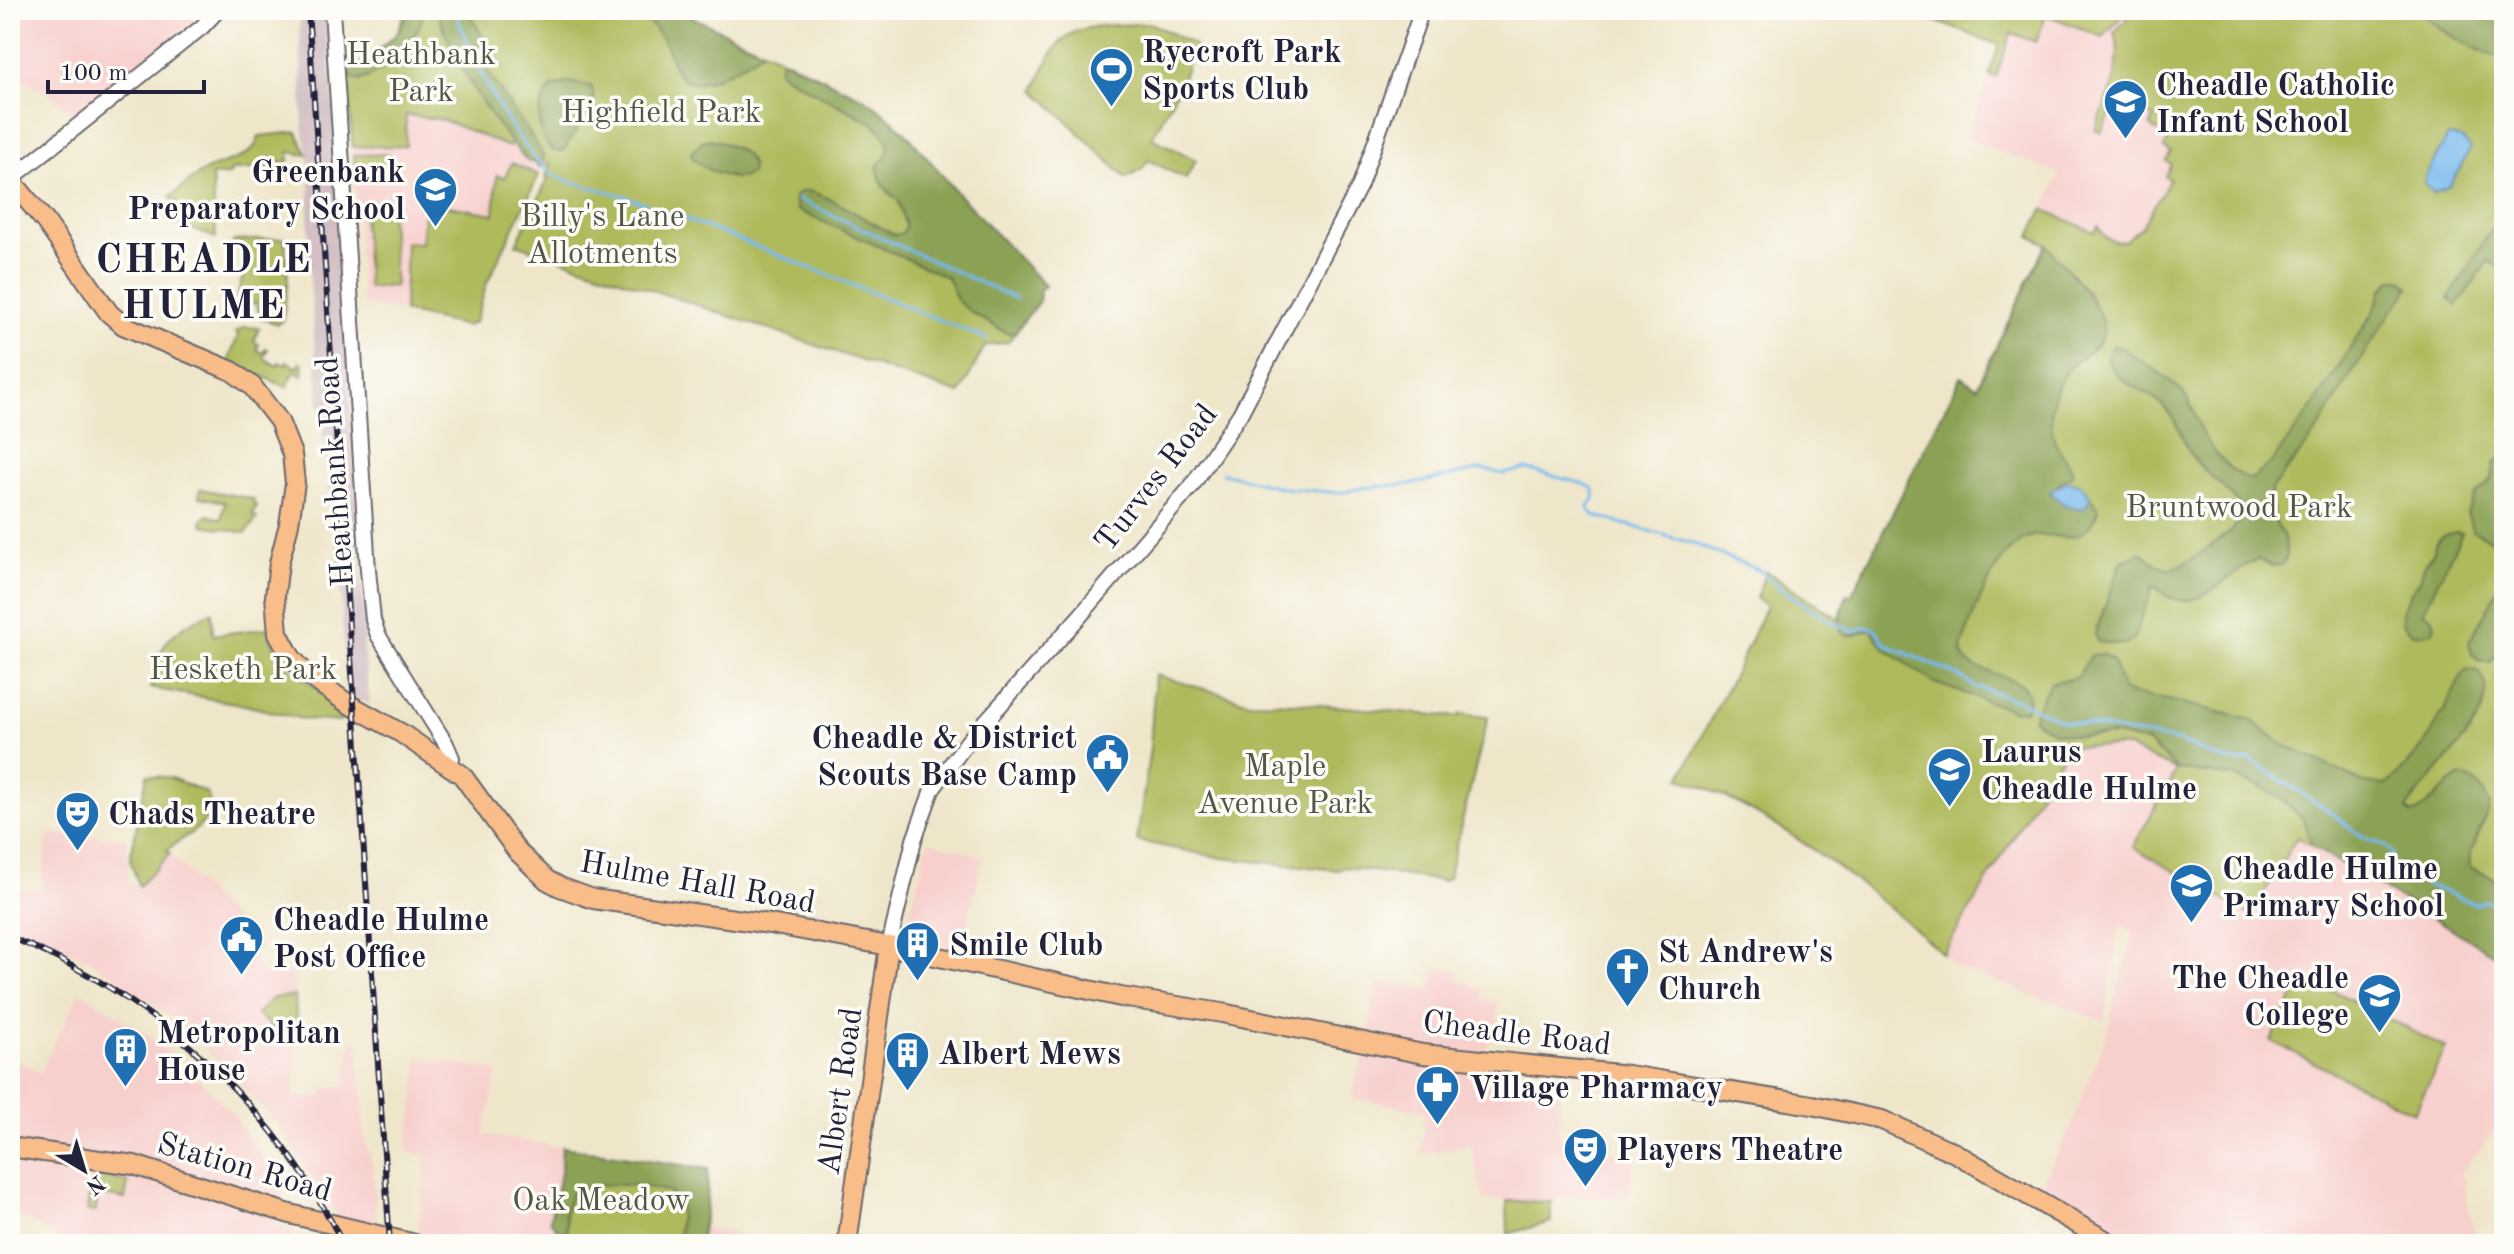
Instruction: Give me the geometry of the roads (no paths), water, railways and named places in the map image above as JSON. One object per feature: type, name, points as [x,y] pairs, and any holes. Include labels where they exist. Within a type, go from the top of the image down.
[{"type":"main road","name":"Hulme Hall Road","points":[[10,179],[45,221],[109,313],[123,325],[232,371],[263,399],[283,429],[294,466],[291,512],[275,596],[278,633],[298,665],[315,680],[462,775],[532,867],[547,880],[572,892],[623,904],[770,924],[889,946]]},
{"type":"main road","name":"Albert Road","points":[[847,1244],[889,946]]},
{"type":"main road","name":"Cheadle Road","points":[[889,946],[1121,997],[1222,1013],[1423,1054],[1628,1075],[1812,1105],[1882,1120],[1955,1153],[2112,1244]]},
{"type":"main road","name":"Station Road","points":[[10,1147],[134,1165],[290,1214],[415,1244]]},
{"type":"street","points":[[10,179],[202,27],[218,10]]},
{"type":"street","name":"Heathbank Road","points":[[332,10],[373,620],[378,635],[446,744],[452,758],[448,764]]},
{"type":"street","name":"Turves Road","points":[[889,946],[914,840],[932,790],[968,741],[1191,487],[1240,414],[1362,181],[1422,10]]},
{"type":"water","points":[[2448,136],[2462,139],[2470,150],[2450,186],[2434,193],[2425,184],[2425,177]]},
{"type":"water","points":[[2068,481],[2081,485],[2091,496],[2086,507],[2066,505],[2050,491]]},
{"type":"waterway","points":[[455,10],[481,74],[506,119],[534,157],[555,176],[670,213],[987,339]]},
{"type":"waterway","points":[[797,199],[1016,299]]},
{"type":"waterway","points":[[1222,473],[1283,488],[1340,493],[1413,484],[1482,469],[1503,474],[1526,469],[1584,484],[1593,488],[1595,497],[1588,508],[1595,516],[1692,543],[1759,570],[1831,622],[1854,632],[1874,629],[1887,645],[1959,676],[1974,686],[2017,700],[2062,721],[2179,741],[2219,758],[2240,762],[2249,759],[2362,836],[2386,847],[2393,854],[2391,861],[2420,882],[2475,904],[2486,901],[2496,905],[2504,917]]},
{"type":"railway","points":[[308,10],[390,1244]]},
{"type":"railway","points":[[10,937],[63,961],[113,990],[161,1023],[205,1060],[245,1100],[282,1145],[315,1193],[343,1244]]},
{"type":"place","name":"Ryecroft Park Sports Club","points":[[1111,108]]},
{"type":"place","name":"Cheadle Catholic Infant School","points":[[2125,141]]},
{"type":"place","name":"Greenbank Preparatory School","points":[[436,228]]},
{"type":"place","name":"Cheadle & District Scouts Base Camp","points":[[1108,794]]},
{"type":"place","name":"Laurus Cheadle Hulme","points":[[1950,808]]},
{"type":"place","name":"Chads Theatre","points":[[77,852]]},
{"type":"place","name":"Cheadle Hulme Primary School","points":[[2191,925]]},
{"type":"place","name":"Cheadle Hulme Post Office","points":[[242,976]]},
{"type":"place","name":"Smile Club","points":[[918,983]]},
{"type":"place","name":"St Andrew's Church","points":[[1627,1008]]},
{"type":"place","name":"The Cheadle College","points":[[2380,1034]]},
{"type":"place","name":"Metropolitan House","points":[[126,1089]]},
{"type":"place","name":"Albert Mews","points":[[907,1092]]},
{"type":"place","name":"Village Pharmacy","points":[[1438,1126]]},
{"type":"place","name":"Players Theatre","points":[[1585,1188]]},
{"type":"district","name":"CHEADLE HULME","points":[[204,281]]},
{"type":"park label","name":"Heathbank Park","points":[[421,72]]},
{"type":"park label","name":"Highfield Park","points":[[661,111]]},
{"type":"park label","name":"Billy's Lane Allotments","points":[[602,234]]},
{"type":"park label","name":"Bruntwood Park","points":[[2239,506]]},
{"type":"park label","name":"Hesketh Park","points":[[243,668]]},
{"type":"park label","name":"Maple Avenue Park","points":[[1285,784]]},
{"type":"park label","name":"Oak Meadow","points":[[601,1199]]}]
